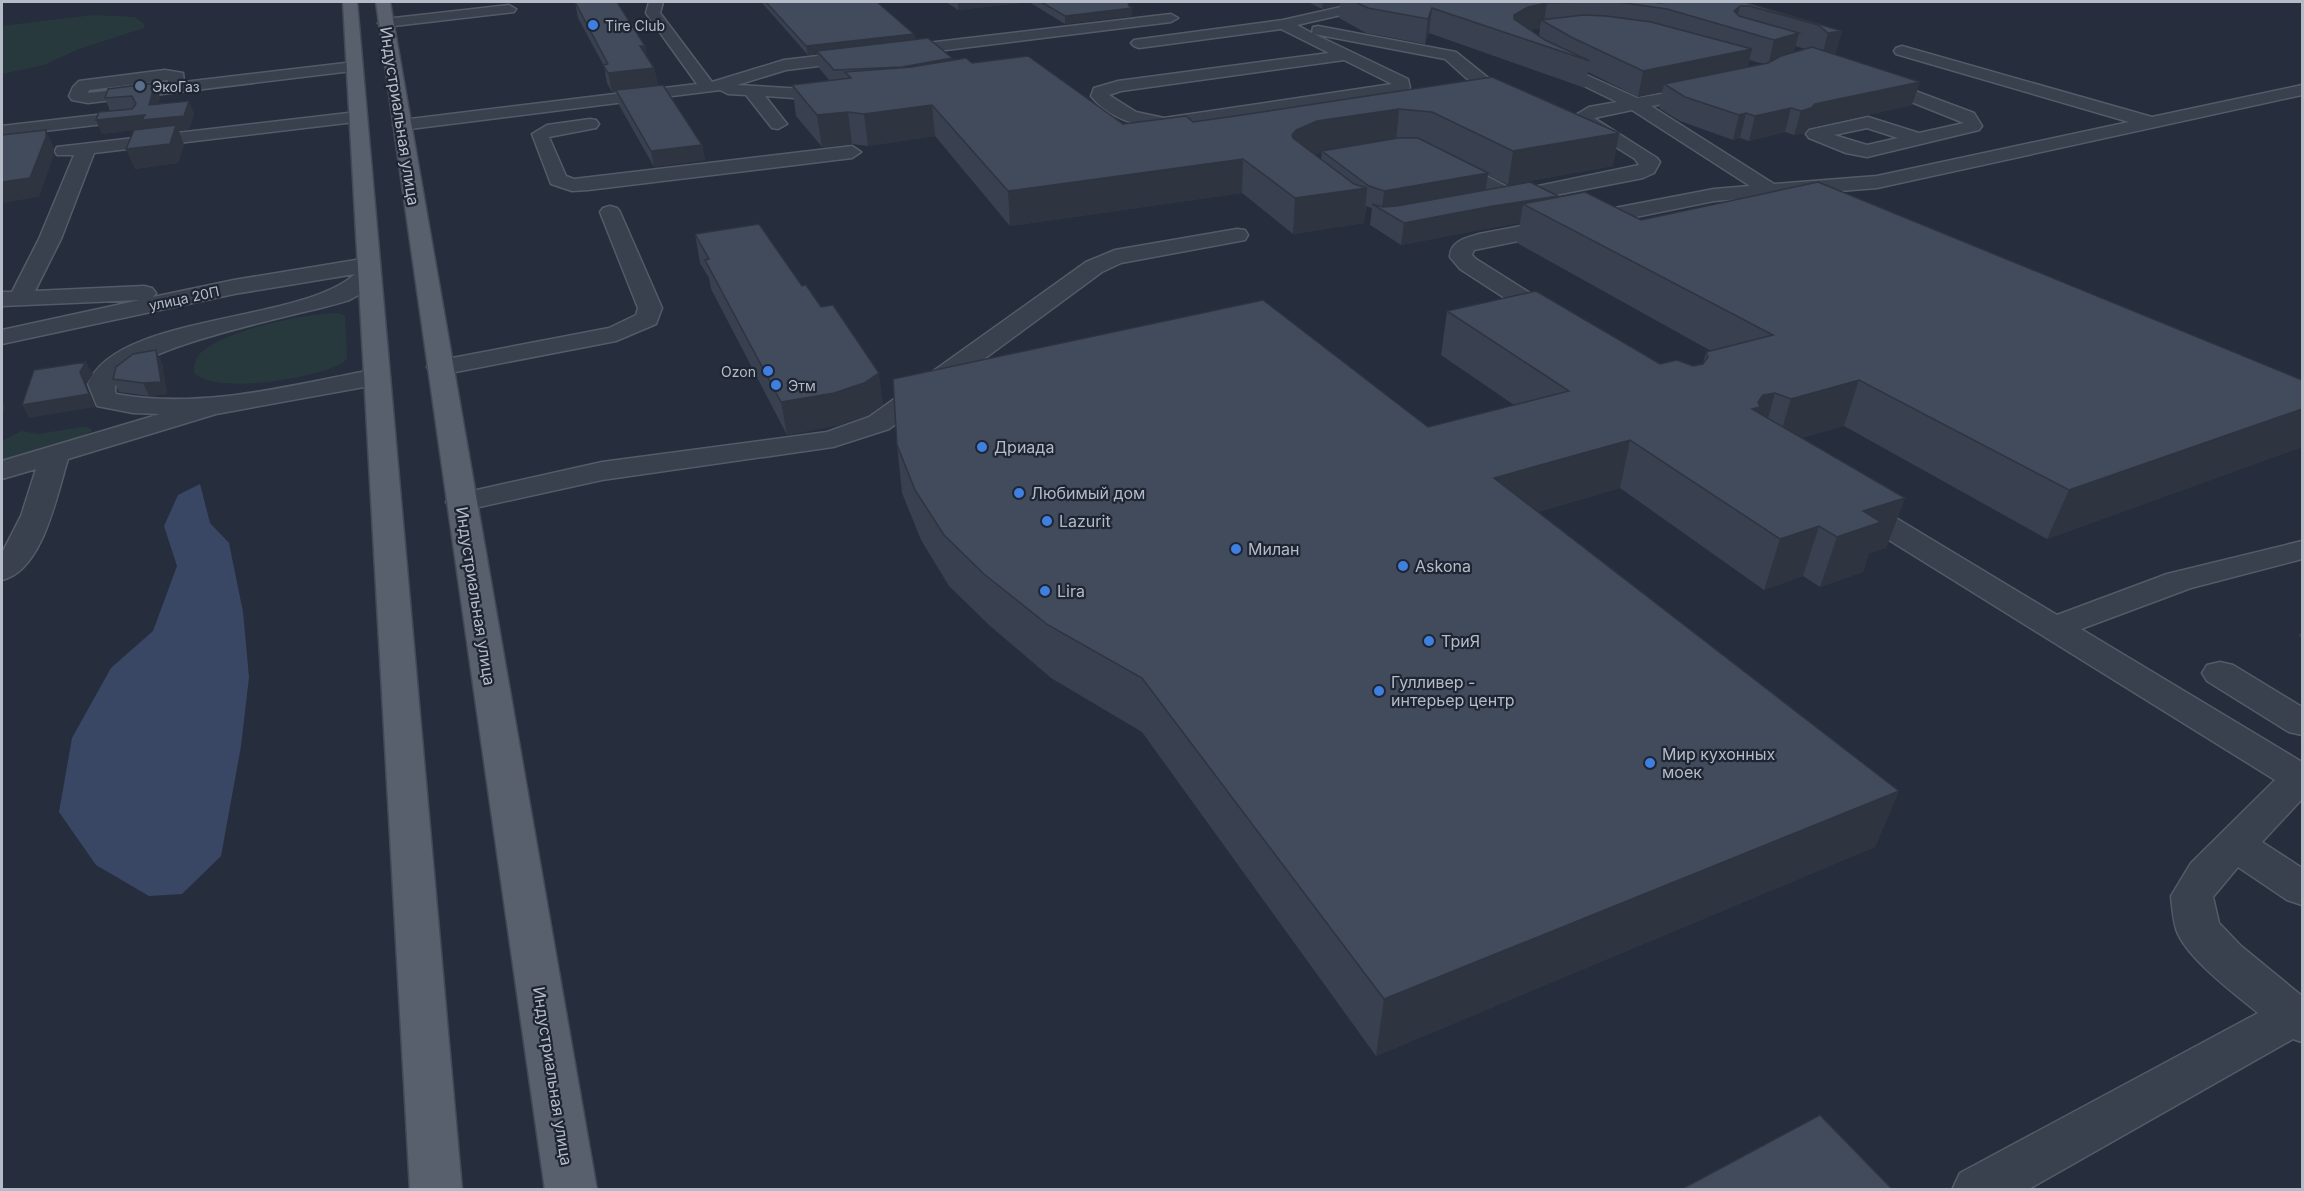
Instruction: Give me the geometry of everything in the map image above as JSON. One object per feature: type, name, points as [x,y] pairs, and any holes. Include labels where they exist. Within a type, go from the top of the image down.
[{"type":"main road","points":[[350,2],[352,91],[369,269],[436,1190]]},
{"type":"main road","name":"Индустриальная улица","points":[[384,12],[571,1190]]},
{"type":"street","points":[[649,2],[662,2]]},
{"type":"street","points":[[656,2],[653,12],[704,82],[751,90],[850,96]]},
{"type":"street","points":[[1125,45],[1283,24],[1380,2]]},
{"type":"street","points":[[1151,7],[1203,35]]},
{"type":"street","points":[[384,12],[509,9]]},
{"type":"street","points":[[402,125],[597,101],[784,65],[1171,18]]},
{"type":"street","points":[[1283,24],[1347,55],[1402,83],[1402,88],[1164,123],[1130,118],[1100,96],[1100,92],[1105,89],[1118,86],[1347,55]]},
{"type":"street","points":[[1283,24],[1443,53],[1455,58],[1471,74],[1494,89]]},
{"type":"street","points":[[959,25],[997,53]]},
{"type":"street","points":[[1528,48],[1555,66],[1637,105],[1768,189]]},
{"type":"street","points":[[1902,51],[2151,123]]},
{"type":"street","points":[[784,65],[810,95]]},
{"type":"street","points":[[175,87],[177,76],[165,75],[85,85],[81,87],[78,96],[88,98],[175,87],[352,91]]},
{"type":"street","points":[[1875,81],[1973,122],[1972,126],[1964,129],[1918,139],[1979,160]]},
{"type":"street","points":[[1477,204],[1636,174],[1647,169],[1650,162],[1642,155],[1585,120],[1583,116],[1595,111],[1722,88]]},
{"type":"street","points":[[751,90],[778,124]]},
{"type":"street","points":[[1575,333],[1468,264],[1461,257],[1461,250],[1466,245],[1479,241],[1714,195],[1768,189],[1851,186],[2302,90]]},
{"type":"street","points":[[64,151],[352,91]]},
{"type":"street","points":[[597,101],[603,118],[601,121],[541,134],[540,137],[558,180],[564,183],[588,184],[852,152]]},
{"type":"street","points":[[2,131],[143,114]]},
{"type":"street","points":[[11,298],[50,239],[87,148]]},
{"type":"street","points":[[1430,154],[1512,197]]},
{"type":"street","points":[[440,367],[616,334],[647,319],[650,308],[610,212]]},
{"type":"street","points":[[461,502],[602,471],[790,447],[833,439],[879,423],[1094,267],[1115,257],[1237,235]]},
{"type":"street","points":[[212,407],[133,405],[106,400],[100,390],[101,380],[113,367],[142,351],[230,323],[322,301],[353,288],[369,269]]},
{"type":"street","name":"улица 20П","points":[[2,337],[189,297],[369,269]]},
{"type":"street","points":[[11,298],[110,293],[189,297]]},
{"type":"street","points":[[2,470],[212,407],[377,378]]},
{"type":"street","points":[[909,402],[921,405],[953,400]]},
{"type":"street","points":[[2,570],[17,556],[26,542],[55,454]]},
{"type":"street","points":[[1822,486],[2301,777],[2206,874],[2192,896],[2198,929],[2225,959],[2298,1019],[1978,1190]]},
{"type":"street","points":[[2055,627],[2179,581],[2302,550]]},
{"type":"street","points":[[2220,673],[2302,723]]},
{"type":"street","points":[[2235,844],[2302,890]]},
{"type":"shaded area","points":[[93,15],[135,17],[144,24],[144,28],[79,49],[44,65],[2,74],[2,26]]},
{"type":"shaded area","points":[[339,313],[345,316],[347,359],[336,366],[295,378],[270,382],[222,383],[204,379],[194,372],[196,360],[201,353],[214,343],[230,336],[288,319]]},
{"type":"shaded area","points":[[81,427],[90,428],[92,431],[78,440],[2,460],[2,441],[22,431],[38,434]]},
{"type":"water","points":[[200,484],[210,523],[229,543],[243,612],[249,677],[241,746],[221,856],[182,894],[149,896],[96,865],[59,812],[72,738],[111,668],[153,631],[177,566],[164,526],[178,495]]},
{"type":"building","points":[[575,2],[617,2],[645,46],[640,46],[654,68],[608,73],[603,65],[608,64]]},
{"type":"building","points":[[766,2],[877,2],[914,34],[806,46]]},
{"type":"building","points":[[1041,2],[1128,2],[1132,8],[1065,16]]},
{"type":"building","points":[[1355,2],[1580,2],[1547,3],[1528,7],[1514,15],[1514,19],[1545,40],[1590,61],[1432,8],[1428,19],[1368,8]]},
{"type":"building","points":[[1618,2],[1745,2],[1842,31],[1828,33],[1818,25],[1750,6],[1740,6],[1734,11],[1739,16],[1799,33],[1774,40],[1667,9]]},
{"type":"building","points":[[1583,15],[1651,22],[1752,49],[1643,71],[1541,20]]},
{"type":"building","points":[[928,38],[952,58],[902,67],[834,70],[817,51]]},
{"type":"building","points":[[1812,47],[1920,82],[1815,104],[1801,111],[1791,108],[1755,116],[1746,113],[1739,115],[1685,97],[1664,84],[1768,63],[1781,56]]},
{"type":"building","points":[[1028,56],[1123,124],[1186,116],[1193,122],[1492,77],[1619,133],[1513,151],[1432,112],[1399,109],[1317,121],[1296,130],[1292,135],[1354,184],[1367,188],[1295,198],[1243,159],[1008,191],[932,105],[864,114],[848,112],[817,115],[792,85],[851,78],[845,72],[911,67],[966,58],[972,63]]},
{"type":"building","points":[[155,83],[149,105],[189,101],[184,116],[142,120],[145,115],[96,120],[99,112],[132,109],[136,104],[132,96],[105,98],[108,89]]},
{"type":"building","points":[[663,85],[702,145],[651,151],[616,90]]},
{"type":"building","points":[[176,125],[170,144],[126,149],[134,130]]},
{"type":"building","points":[[46,130],[46,137],[30,178],[2,182],[2,135]]},
{"type":"building","points":[[1398,138],[1418,138],[1488,173],[1384,191],[1369,186],[1322,151]]},
{"type":"building","points":[[1530,182],[1558,196],[1404,223],[1372,204],[1383,207],[1397,206]]},
{"type":"building","points":[[1818,182],[2302,380],[2302,409],[2069,490],[1859,380],[1791,399],[1775,393],[1763,395],[1758,402],[1760,407],[1752,409],[1905,498],[1863,511],[1881,522],[1837,537],[1819,526],[1780,539],[1630,440],[1494,478],[1899,791],[1384,999],[1142,678],[1048,625],[984,574],[944,535],[915,490],[897,445],[893,379],[1263,300],[1428,427],[1569,391],[1447,311],[1536,291],[1660,364],[1677,360],[1693,366],[1703,364],[1708,357],[1706,352],[1773,335],[1523,204],[1585,192],[1641,220]]},
{"type":"building","points":[[759,224],[802,286],[806,285],[821,307],[833,305],[879,373],[864,383],[834,393],[781,402],[705,260],[709,259],[695,234]]},
{"type":"building","points":[[156,350],[161,382],[143,383],[113,379],[116,367],[133,354]]},
{"type":"building","points":[[86,362],[80,372],[89,394],[22,405],[34,370]]},
{"type":"building","points":[[1820,1115],[1893,1190],[1680,1190]]},
{"type":"place","name":"Tire Club","points":[[593,25]]},
{"type":"place","name":"ЭкоГаз","points":[[140,86]]},
{"type":"place","name":"Ozon","points":[[768,371]]},
{"type":"place","name":"Этм","points":[[776,385]]},
{"type":"place","name":"Дриада","points":[[982,447]]},
{"type":"place","name":"Любимый дом","points":[[1019,493]]},
{"type":"place","name":"Lazurit","points":[[1047,521]]},
{"type":"place","name":"Милан","points":[[1236,549]]},
{"type":"place","name":"Askona","points":[[1403,566]]},
{"type":"place","name":"Lira","points":[[1045,591]]},
{"type":"place","name":"ТриЯ","points":[[1429,641]]},
{"type":"place","name":"Гулливер - интерьер центр","points":[[1379,691]]},
{"type":"place","name":"Мир кухонных моек","points":[[1650,763]]}]
